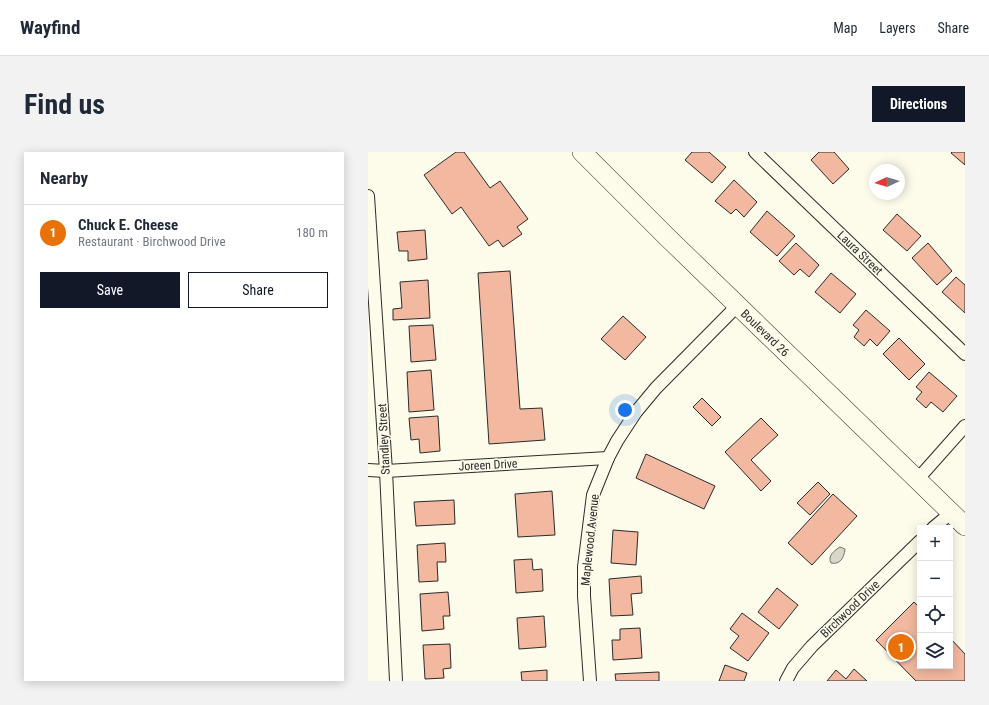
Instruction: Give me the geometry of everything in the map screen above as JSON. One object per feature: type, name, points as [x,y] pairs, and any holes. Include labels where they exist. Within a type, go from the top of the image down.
[{"type":"main road","name":"Boulevard 26","points":[[582,152],[737,306],[965,526]]},
{"type":"main road","name":"Boulevard 26","points":[[951,513],[965,530]]},
{"type":"street","name":"Laura Street","points":[[755,152],[965,354]]},
{"type":"street","name":"Standley Street","points":[[368,196],[386,471],[396,681]]},
{"type":"street","name":"Maplewood Avenue","points":[[590,681],[584,596],[584,567],[593,495],[608,458],[636,412],[656,388],[737,306]]},
{"type":"street","points":[[917,480],[965,426]]},
{"type":"street","name":"Joreen Drive","points":[[368,470],[386,471],[608,458]]},
{"type":"street","points":[[937,525],[951,513]]},
{"type":"street","name":"Birchwood Drive","points":[[786,681],[793,668],[812,646],[917,544]]},
{"type":"shaded area","points":[[840,547],[845,549],[843,558],[837,563],[831,563],[831,556]]},
{"type":"building","points":[[456,152],[464,152],[490,188],[500,181],[528,219],[517,227],[522,234],[503,247],[498,240],[489,246],[461,207],[452,214],[424,175]]},
{"type":"building","points":[[692,152],[709,152],[726,167],[712,183],[685,160]]},
{"type":"building","points":[[819,152],[834,152],[849,169],[833,184],[811,160]]},
{"type":"building","points":[[965,152],[965,165],[951,153]]},
{"type":"building","points":[[734,180],[757,202],[744,217],[736,209],[731,214],[715,201]]},
{"type":"building","points":[[767,211],[795,236],[777,256],[750,232]]},
{"type":"building","points":[[897,214],[921,236],[907,251],[883,230]]},
{"type":"building","points":[[425,230],[427,259],[408,261],[408,251],[399,251],[397,232]]},
{"type":"building","points":[[796,243],[819,265],[809,277],[800,269],[794,275],[779,261]]},
{"type":"building","points":[[928,243],[952,271],[937,285],[912,258]]},
{"type":"building","points":[[510,271],[520,409],[542,408],[545,440],[489,444],[478,273]]},
{"type":"building","points":[[831,273],[856,294],[840,313],[815,292]]},
{"type":"building","points":[[956,277],[965,285],[965,313],[942,292]]},
{"type":"building","points":[[428,280],[430,318],[393,320],[393,309],[402,308],[400,282]]},
{"type":"building","points":[[866,310],[890,331],[877,346],[870,339],[864,346],[854,337],[859,330],[853,325]]},
{"type":"building","points":[[623,316],[646,337],[625,360],[601,339]]},
{"type":"building","points":[[433,325],[436,360],[411,362],[409,326]]},
{"type":"building","points":[[899,338],[925,364],[909,380],[883,354]]},
{"type":"building","points":[[431,370],[434,410],[409,412],[407,372]]},
{"type":"building","points":[[929,372],[957,396],[943,412],[931,402],[926,408],[916,399],[922,392],[916,387]]},
{"type":"building","points":[[702,398],[721,417],[712,426],[693,407]]},
{"type":"building","points":[[438,416],[440,451],[420,453],[419,439],[411,440],[409,418]]},
{"type":"building","points":[[761,418],[778,435],[751,460],[771,481],[761,491],[725,452]]},
{"type":"building","points":[[646,454],[715,486],[704,509],[636,478]]},
{"type":"building","points":[[818,482],[830,494],[810,515],[797,503]]},
{"type":"building","points":[[552,491],[555,535],[518,537],[515,494]]},
{"type":"building","points":[[833,494],[857,516],[812,565],[788,543]]},
{"type":"building","points":[[454,500],[455,524],[416,526],[414,502]]},
{"type":"building","points":[[613,530],[638,532],[636,565],[611,563]]},
{"type":"building","points":[[445,543],[446,562],[437,562],[438,581],[419,582],[417,545]]},
{"type":"building","points":[[532,559],[533,570],[542,569],[543,591],[516,593],[514,560]]},
{"type":"building","points":[[641,576],[642,593],[631,594],[633,615],[611,616],[609,579]]},
{"type":"building","points":[[777,588],[798,605],[779,629],[758,612]]},
{"type":"building","points":[[448,592],[450,616],[443,616],[444,629],[422,631],[420,594]]},
{"type":"building","points":[[914,602],[917,605],[917,669],[953,669],[953,641],[965,654],[965,681],[916,681],[876,640]]},
{"type":"building","points":[[742,613],[769,633],[748,661],[730,648],[739,636],[730,629]]},
{"type":"building","points":[[544,616],[546,647],[519,649],[517,618]]},
{"type":"building","points":[[640,628],[642,658],[613,660],[612,640],[620,640],[620,629]]},
{"type":"building","points":[[450,644],[451,668],[443,669],[444,678],[425,679],[423,645]]},
{"type":"building","points":[[725,665],[747,673],[744,681],[719,681]]},
{"type":"building","points":[[854,669],[867,681],[827,681],[836,670],[846,679]]},
{"type":"building","points":[[547,670],[547,681],[522,681],[521,672]]},
{"type":"building","points":[[659,672],[659,681],[616,681],[615,674]]},
{"type":"place","name":"Chuck E. Cheese","points":[[901,647]]}]
